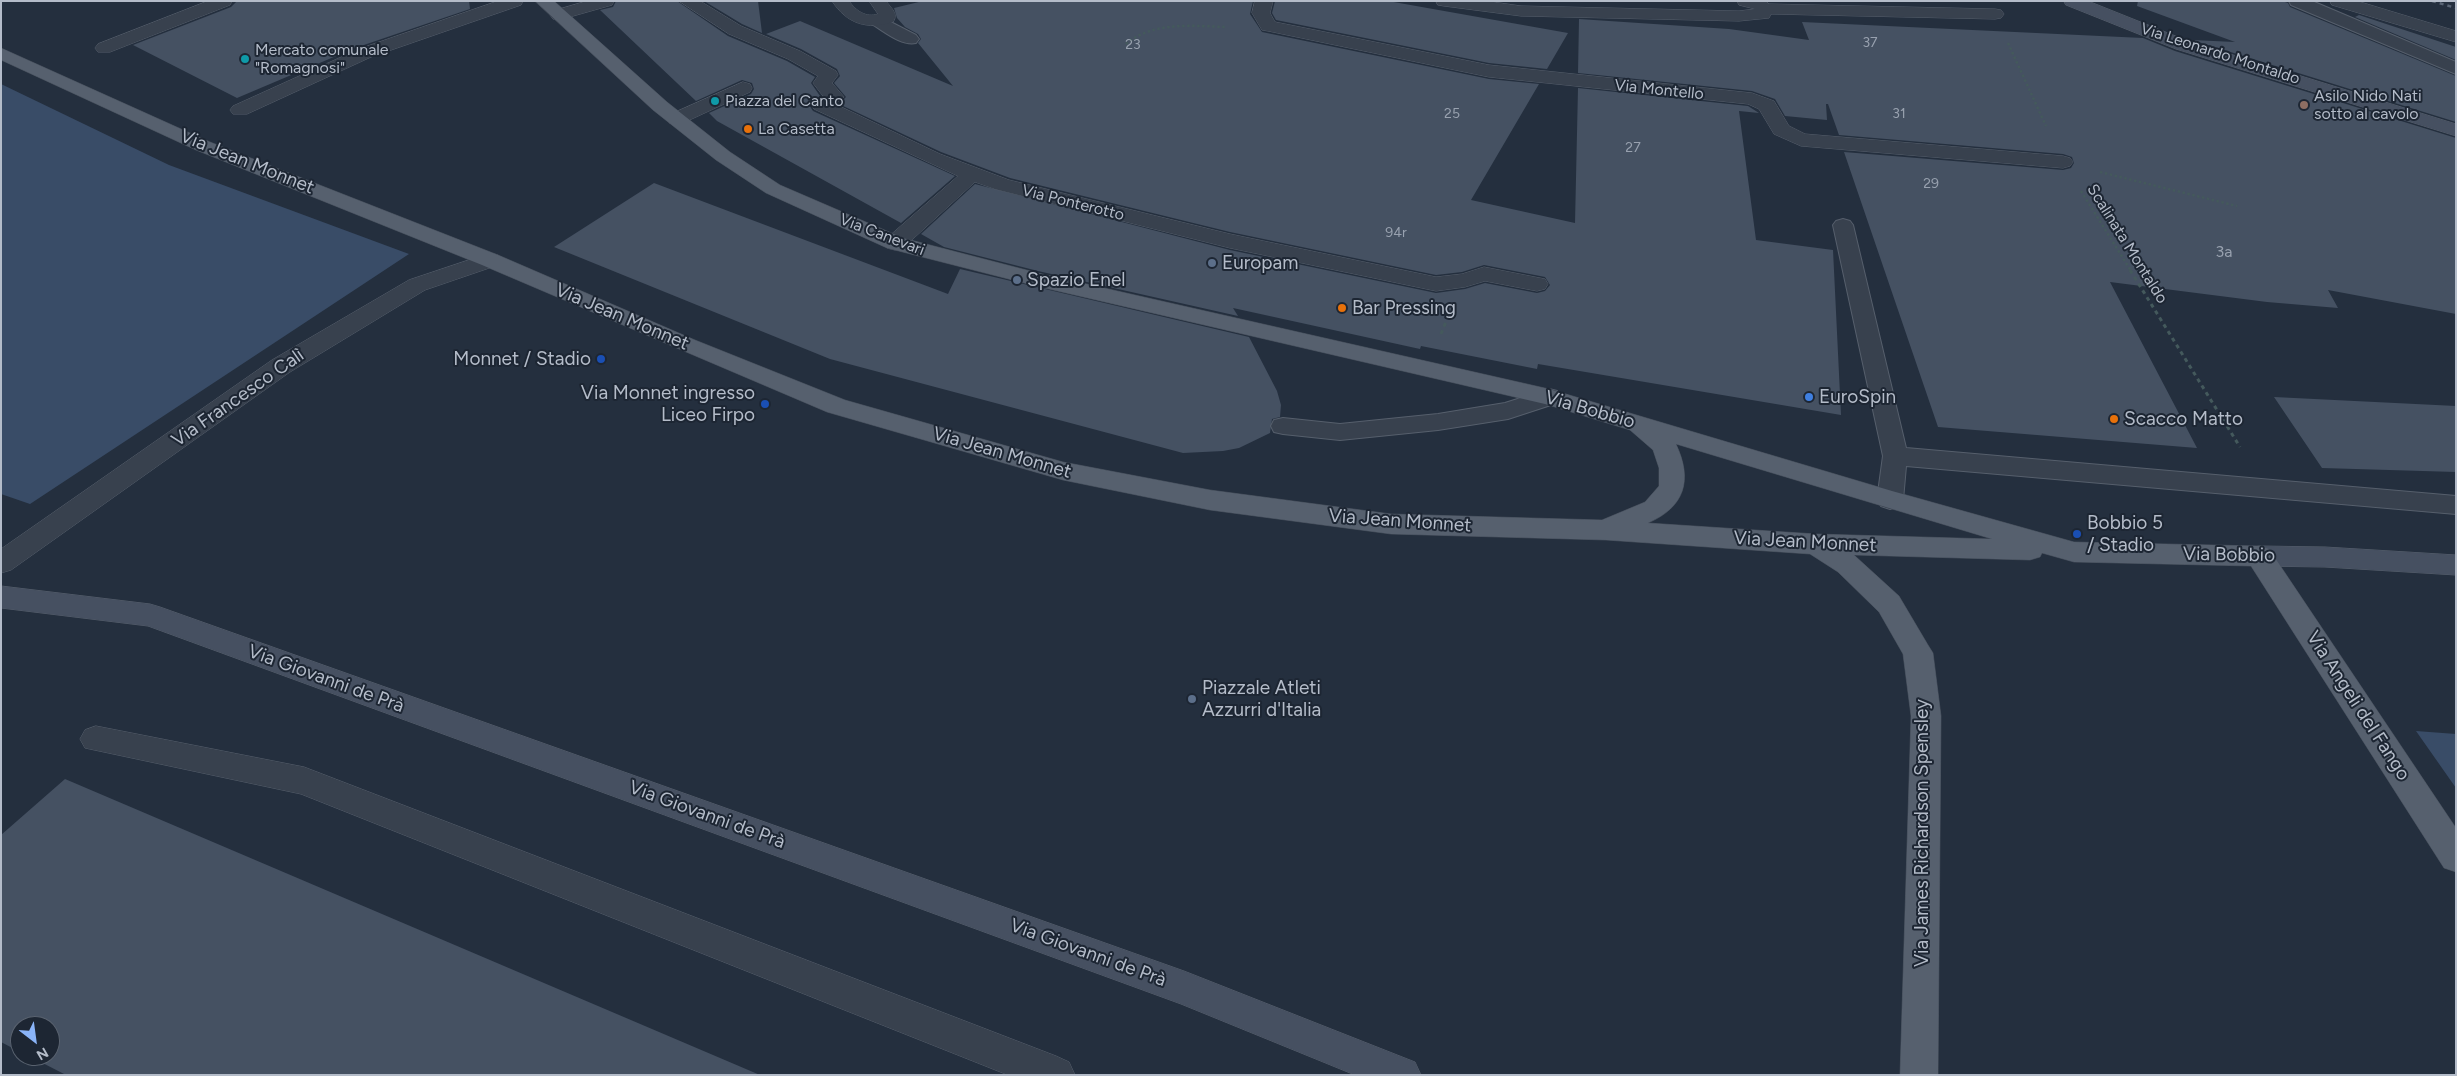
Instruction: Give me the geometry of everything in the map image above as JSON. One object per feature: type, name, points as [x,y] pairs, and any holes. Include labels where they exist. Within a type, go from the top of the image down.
[{"type":"main road","name":"Via Canevari","points":[[551,8],[676,119],[723,156],[773,189],[895,243],[998,270],[1285,337]]},
{"type":"main road","name":"Via Jean Monnet","points":[[1,53],[203,146],[490,260],[687,345],[836,406],[1063,471],[1210,500],[1391,524],[1606,530],[1816,544],[2074,552]]},
{"type":"main road","name":"Via Bobbio","points":[[1285,337],[1549,397],[1890,500],[2074,552],[2259,556]]},
{"type":"main road","points":[[1606,530],[1655,509],[1672,488],[1672,468],[1664,446],[1637,424]]},
{"type":"main road","name":"Via James Richardson Spensley","points":[[1816,544],[1848,565],[1889,604],[1918,653],[1926,716],[1919,1075]]},
{"type":"main road","name":"Via Angeli del Fango","points":[[2259,556],[2456,857]]},
{"type":"street","points":[[104,48],[224,1]]},
{"type":"street","points":[[240,110],[365,53],[515,1]]},
{"type":"street","points":[[551,8],[606,1]]},
{"type":"street","name":"Via Ponterotto","points":[[687,1],[735,30],[794,55],[829,75],[822,83],[834,97],[821,105],[972,175],[1002,185],[1248,245],[1436,284],[1465,280],[1484,274],[1537,284]]},
{"type":"street","points":[[840,1],[852,16],[863,21],[879,21],[887,18],[887,14],[877,1]]},
{"type":"street","points":[[1264,1],[1261,13],[1268,26]]},
{"type":"street","points":[[1444,1],[1503,9],[1549,12],[1748,16],[1763,14],[1764,9]]},
{"type":"street","points":[[1745,1],[1760,4],[1764,9]]},
{"type":"street","name":"Via Leonardo Montaldo","points":[[2072,1],[2182,45],[2456,130]]},
{"type":"street","points":[[2338,1],[2456,37]]},
{"type":"street","points":[[1764,9],[1995,14]]},
{"type":"street","name":"Via Montello","points":[[1268,26],[1489,71],[1752,100],[1767,106],[1781,130],[1801,140],[2063,162]]},
{"type":"street","points":[[676,119],[743,88]]},
{"type":"street","points":[[895,243],[972,175]]},
{"type":"street","name":"Via Francesco Calì","points":[[1,563],[305,351],[409,289],[490,260]]},
{"type":"street","name":"Via Bobbio","points":[[2259,556],[2325,557],[2456,565]]},
{"type":"street","name":"Via Giovanni de Prà","points":[[1,597],[150,615],[1184,988],[1402,1075]]},
{"type":"street","points":[[96,739],[304,781],[1056,1075]]},
{"type":"lane","points":[[2297,1],[2456,69]]},
{"type":"lane","points":[[879,21],[910,39]]},
{"type":"lane","points":[[1843,225],[1895,456],[1890,500]]},
{"type":"lane","points":[[1283,426],[1340,432],[1438,422],[1508,412],[1549,397]]},
{"type":"lane","points":[[1895,456],[2456,505]]},
{"type":"path","name":"Scalinata Montaldo","points":[[1995,14],[2063,162],[2266,488]]},
{"type":"path","points":[[1126,44],[1131,38],[1156,28],[1268,26]]},
{"type":"path","points":[[2063,162],[2237,206]]},
{"type":"path","points":[[1426,368],[1465,280]]},
{"type":"water","points":[[1,84],[169,165],[409,254],[30,504],[1,494]]},
{"type":"water","points":[[2416,731],[2456,734],[2456,788]]},
{"type":"building","name":"Mercato comunale \"Romagnosi\"","points":[[237,1],[469,1],[470,9],[355,48],[237,98],[133,45],[231,7]]},
{"type":"building","points":[[616,1],[677,1],[728,36],[787,61],[815,77],[811,83],[820,96],[809,105],[813,111],[955,176],[901,223],[717,121],[709,113],[751,94],[754,89],[752,83],[742,80],[696,101],[600,10],[613,7]]},
{"type":"building","points":[[704,1],[758,1],[762,33],[742,24]]},
{"type":"building","points":[[923,1],[1253,1],[1250,14],[1262,32],[1489,79],[1539,84],[1471,200],[1575,223],[1578,88],[1748,106],[1759,113],[1739,111],[1756,240],[1833,250],[1841,415],[1538,364],[1537,369],[1421,346],[1420,349],[1233,308],[1238,316],[1038,271],[944,247],[921,234],[975,184],[1230,250],[1436,293],[1465,289],[1485,283],[1537,293],[1545,291],[1550,285],[1545,277],[1484,265],[1462,272],[1436,275],[1230,232],[1010,178],[941,152],[839,104],[846,97],[834,83],[840,76],[837,69],[801,49],[766,34],[800,21],[953,86],[918,43],[921,39],[918,34],[905,27],[897,18],[894,8]]},
{"type":"building","points":[[1275,1],[1388,1],[1568,33],[1547,69],[1489,63],[1276,20],[1272,13]]},
{"type":"building","points":[[2138,1],[2282,1],[2288,3],[2290,7],[2456,76],[2456,122],[2192,40],[2235,42],[2137,6]]},
{"type":"building","points":[[2359,15],[2456,47],[2456,60],[2355,17]]},
{"type":"building","points":[[1579,19],[1729,29],[1809,40],[1802,22],[2143,38],[2175,51],[2456,138],[2456,314],[2328,290],[2338,308],[2267,302],[2110,282],[2197,448],[1938,427],[1844,152],[2063,170],[2071,168],[2074,163],[2072,157],[2063,154],[1839,135],[1828,104],[1826,104],[1827,120],[1785,116],[1775,99],[1752,91],[1578,73]]},
{"type":"building","points":[[654,183],[948,294],[960,269],[1249,337],[1277,391],[1281,405],[1280,417],[1272,419],[1270,433],[1239,448],[1223,451],[1183,453],[830,359],[554,247]]},
{"type":"building","points":[[2274,397],[2456,406],[2456,472],[2322,468]]},
{"type":"building","points":[[65,779],[760,1075],[66,1075],[48,1066],[60,1066],[60,1016],[10,1016],[10,1047],[1,1042],[1,835]]},
{"type":"railway","points":[[2432,1],[2456,8]]},
{"type":"place","name":"Mercato comunale \"Romagnosi\"","points":[[245,59]]},
{"type":"place","name":"Piazza del Canto","points":[[715,101]]},
{"type":"place","name":"Asilo Nido Nati sotto al cavolo","points":[[2304,105]]},
{"type":"place","name":"La Casetta","points":[[748,129]]},
{"type":"place","name":"Europam","points":[[1212,263]]},
{"type":"place","name":"Spazio Enel","points":[[1017,280]]},
{"type":"place","name":"Bar Pressing","points":[[1342,308]]},
{"type":"place","name":"Monnet / Stadio","points":[[601,359]]},
{"type":"place","name":"EuroSpin","points":[[1809,397]]},
{"type":"place","name":"Via Monnet ingresso Liceo Firpo","points":[[765,404]]},
{"type":"place","name":"Scacco Matto","points":[[2114,419]]},
{"type":"place","name":"Bobbio 5 / Stadio","points":[[2077,534]]},
{"type":"place","name":"Piazzale Atleti Azzurri d'Italia","points":[[1192,699]]}]
